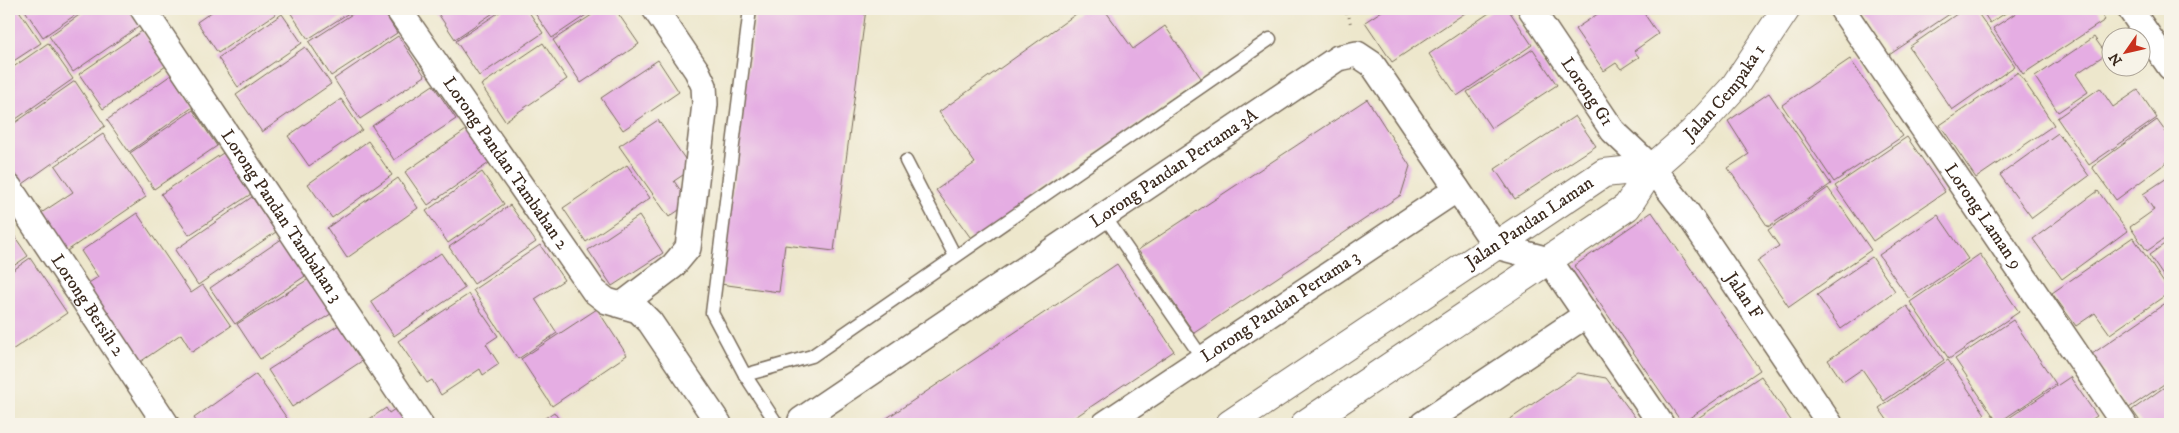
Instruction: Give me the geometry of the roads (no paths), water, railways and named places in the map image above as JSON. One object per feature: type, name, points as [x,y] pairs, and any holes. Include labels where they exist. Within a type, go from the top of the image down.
[{"type":"street","name":"Lorong Pandan Tambahan 3","points":[[143,9],[420,424]]},
{"type":"street","name":"Lorong Pandan Tambahan 2","points":[[398,9],[594,291],[607,301],[623,304],[638,310],[650,322],[719,424]]},
{"type":"street","points":[[623,304],[673,266],[688,248],[705,104],[704,86],[697,71],[655,9]]},
{"type":"street","name":"Lorong G1","points":[[1531,9],[1613,131],[1652,168]]},
{"type":"street","name":"Jalan Cempaka 1","points":[[1652,168],[1693,132],[1734,87],[1786,9]]},
{"type":"street","name":"Lorong Laman 9","points":[[1842,9],[2124,424]]},
{"type":"street","points":[[2136,11],[2170,67]]},
{"type":"street","name":"Lorong Pandan Pertama 3A","points":[[800,424],[801,420],[809,414],[1103,214],[1338,58],[1357,54],[1372,64],[1496,246]]},
{"type":"street","points":[[1305,424],[1627,207],[1652,168]]},
{"type":"street","name":"Jalan Pandan Laman","points":[[1230,424],[1604,173],[1652,168]]},
{"type":"street","name":"Jalan F","points":[[1652,168],[1688,214],[1830,424]]},
{"type":"street","name":"Lorong Bersih 2","points":[[9,187],[166,424]]},
{"type":"street","name":"Lorong Pandan Pertama 3","points":[[1105,424],[1457,189]]},
{"type":"street","points":[[1496,246],[1549,260],[1661,424]]},
{"type":"street","points":[[1423,424],[1586,316]]},
{"type":"lane","points":[[750,9],[712,313],[745,375],[777,424]]},
{"type":"lane","points":[[745,375],[812,356],[1270,39]]},
{"type":"lane","points":[[906,162],[955,256]]},
{"type":"lane","points":[[1103,214],[1203,359]]}]
